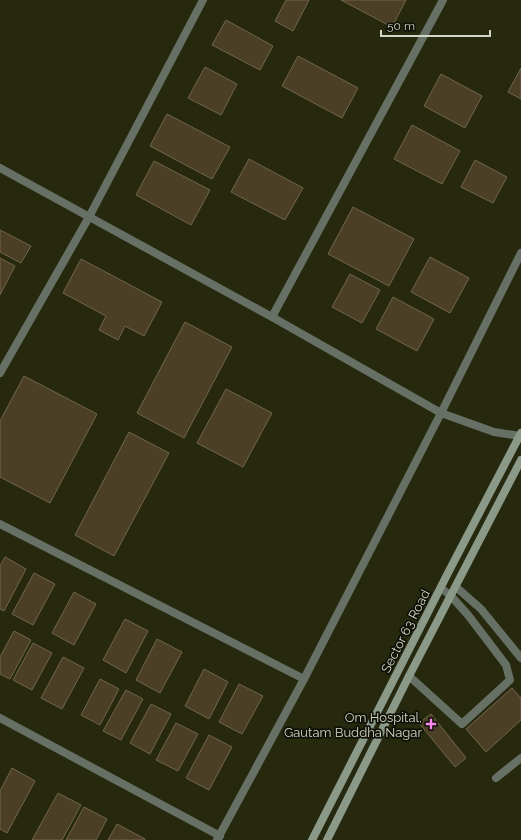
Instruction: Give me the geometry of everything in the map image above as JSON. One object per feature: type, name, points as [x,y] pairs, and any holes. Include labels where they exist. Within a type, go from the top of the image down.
[{"type":"street","points":[[0,373],[89,217],[203,0]]},
{"type":"street","points":[[272,317],[443,0]]},
{"type":"street","points":[[0,168],[272,317],[441,412],[494,432],[520,435]]},
{"type":"street","points":[[0,718],[218,838],[304,679],[521,253]]},
{"type":"street","name":"Sector 63 Road","points":[[312,840],[440,588],[520,435]]},
{"type":"street","name":"Sector 63 Road","points":[[327,840],[409,676],[521,460]]},
{"type":"street","points":[[0,524],[304,679]]},
{"type":"street","points":[[456,587],[481,609],[521,658]]},
{"type":"street","points":[[409,676],[462,724],[510,680],[506,665],[451,596],[440,588]]},
{"type":"street","points":[[496,778],[521,758]]},
{"type":"building","points":[[286,0],[309,0],[293,31],[275,21]]},
{"type":"building","points":[[341,0],[406,0],[392,27]]},
{"type":"building","points":[[226,20],[273,46],[260,70],[212,45]]},
{"type":"building","points":[[298,56],[358,88],[342,118],[282,86]]},
{"type":"building","points":[[205,67],[237,84],[221,115],[188,98]]},
{"type":"building","points":[[521,68],[521,99],[508,92]]},
{"type":"building","points":[[441,74],[482,96],[465,128],[424,106]]},
{"type":"building","points":[[167,114],[230,147],[212,179],[150,146]]},
{"type":"building","points":[[412,125],[460,151],[442,184],[394,159]]},
{"type":"building","points":[[249,159],[303,188],[285,220],[231,192]]},
{"type":"building","points":[[475,160],[507,177],[493,203],[461,187]]},
{"type":"building","points":[[154,161],[210,190],[191,225],[136,195]]},
{"type":"building","points":[[353,207],[414,239],[389,286],[328,254]]},
{"type":"building","points":[[0,230],[31,246],[21,263],[0,252]]},
{"type":"building","points":[[430,257],[469,278],[450,313],[411,292]]},
{"type":"building","points":[[0,258],[15,266],[0,295]]},
{"type":"building","points":[[81,259],[162,302],[144,336],[125,326],[118,340],[99,330],[106,316],[63,293]]},
{"type":"building","points":[[350,274],[380,290],[362,323],[332,307]]},
{"type":"building","points":[[393,297],[434,319],[417,351],[376,329]]},
{"type":"building","points":[[185,322],[232,347],[184,438],[137,413]]},
{"type":"building","points":[[24,376],[97,414],[50,503],[0,477],[0,421]]},
{"type":"building","points":[[226,389],[272,413],[243,467],[197,443]]},
{"type":"building","points":[[129,432],[169,453],[114,556],[75,535]]},
{"type":"building","points":[[5,557],[26,569],[4,611],[0,609],[0,566]]},
{"type":"building","points":[[34,573],[55,584],[33,625],[12,614]]},
{"type":"building","points":[[74,592],[96,604],[74,645],[52,633]]},
{"type":"building","points":[[125,619],[148,631],[126,673],[103,660]]},
{"type":"building","points":[[14,631],[31,640],[10,679],[0,674],[0,657]]},
{"type":"building","points":[[157,639],[182,652],[160,693],[136,680]]},
{"type":"building","points":[[33,643],[52,653],[32,690],[13,680]]},
{"type":"building","points":[[63,657],[84,668],[62,709],[41,698]]},
{"type":"building","points":[[204,669],[228,682],[209,719],[185,706]]},
{"type":"building","points":[[100,679],[119,689],[100,725],[81,715]]},
{"type":"building","points":[[239,684],[263,696],[242,734],[219,722]]},
{"type":"building","points":[[512,688],[521,698],[521,720],[486,752],[466,729]]},
{"type":"building","points":[[126,690],[143,699],[121,740],[103,731]]},
{"type":"building","points":[[151,704],[171,714],[150,754],[130,743]]},
{"type":"building","points":[[431,714],[466,758],[455,767],[419,723]]},
{"type":"building","points":[[176,723],[198,734],[178,771],[156,760]]},
{"type":"building","points":[[209,735],[232,747],[209,790],[186,778]]},
{"type":"building","points":[[12,768],[35,781],[7,833],[0,829],[0,791]]},
{"type":"building","points":[[58,793],[81,805],[62,840],[32,840]]},
{"type":"building","points":[[84,807],[107,819],[96,840],[66,840]]},
{"type":"building","points":[[117,824],[145,839],[145,840],[108,840]]},
{"type":"place","name":"Om Hospital, Gautam Buddha Nagar","points":[[431,724]]}]
